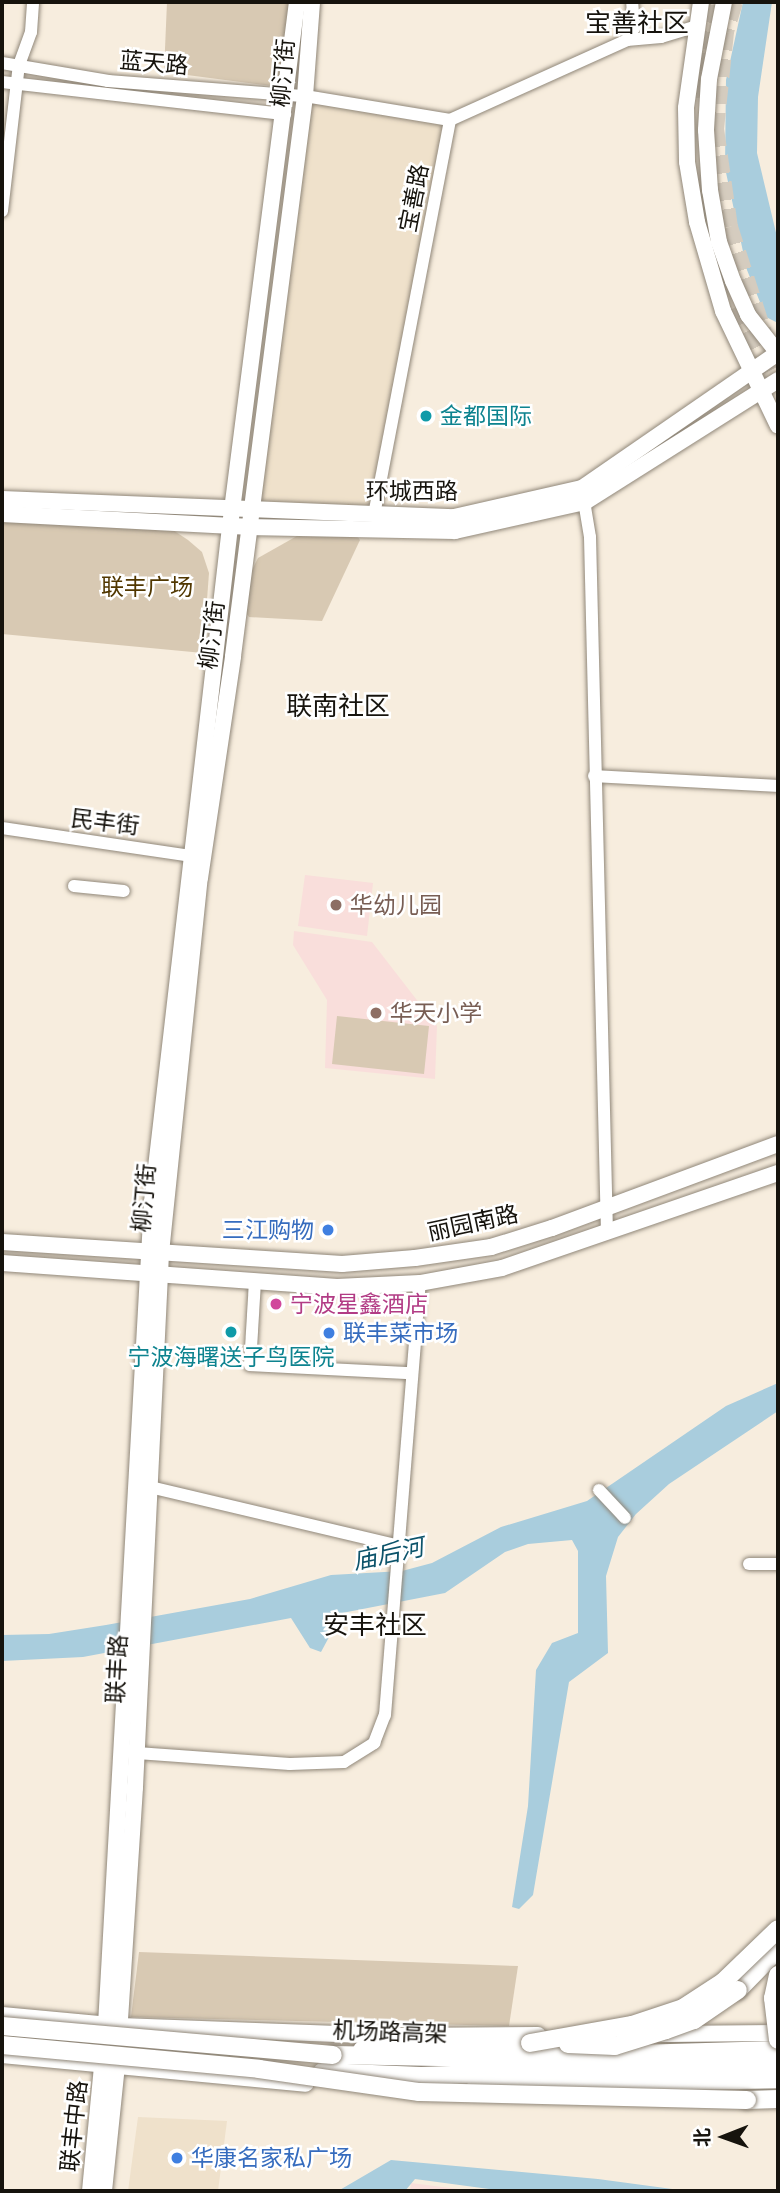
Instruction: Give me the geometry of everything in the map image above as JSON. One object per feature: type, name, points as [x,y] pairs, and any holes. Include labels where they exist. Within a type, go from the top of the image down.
[{"type":"highway","points":[[530,2043],[632,2025],[683,2008],[733,1974],[778,1929]]},
{"type":"highway","points":[[333,2055],[386,2045],[530,2043],[615,2046],[694,2020],[738,1990],[778,1949]]},
{"type":"highway","points":[[778,1975],[773,1998],[778,2040]]},
{"type":"highway","name":"机场路高架","points":[[2,2026],[333,2055],[478,2059],[778,2050]]},
{"type":"highway","name":"机场路高架","points":[[2,2045],[259,2068],[421,2076],[778,2064]]},
{"type":"highway","points":[[259,2068],[419,2092],[778,2099]]},
{"type":"main road","name":"柳汀街","points":[[154,1274],[231,517],[285,114],[297,2]]},
{"type":"main road","name":"柳汀街","points":[[197,856],[247,527],[305,96],[312,2]]},
{"type":"main road","points":[[701,2],[695,26],[686,108],[687,162],[712,281],[760,393],[778,426]]},
{"type":"main road","points":[[724,2],[709,79],[706,130],[710,190],[719,242],[733,281],[748,315],[778,353]]},
{"type":"main road","name":"环城西路","points":[[2,514],[231,517],[249,509],[454,517],[584,495],[778,353]]},
{"type":"main road","name":"环城西路","points":[[2,499],[231,517],[247,527],[454,531],[584,495],[778,380]]},
{"type":"main road","points":[[749,1154],[778,1137]]},
{"type":"main road","name":"丽园南路","points":[[2,1242],[342,1264],[415,1258],[491,1247],[778,1144]]},
{"type":"main road","name":"丽园南路","points":[[2,1263],[337,1287],[420,1283],[502,1268],[778,1175]]},
{"type":"main road","name":"联丰路","points":[[113,2026],[132,1690],[146,1563],[154,1274]]},
{"type":"main road","name":"联丰路","points":[[110,2065],[136,1753],[128,1573],[154,1274]]},
{"type":"main road","points":[[2,2015],[113,2026],[398,2036],[778,2033]]},
{"type":"main road","points":[[2,2055],[354,2088],[778,2080]]},
{"type":"main road","name":"联丰中路","points":[[90,2191],[110,2065]]},
{"type":"main road","name":"联丰中路","points":[[104,2191],[110,2065]]},
{"type":"street","points":[[2,211],[19,65],[31,32],[33,2]]},
{"type":"street","points":[[627,40],[634,28],[632,2]]},
{"type":"street","points":[[450,120],[627,40],[662,37],[695,26]]},
{"type":"street","name":"蓝天路","points":[[2,63],[108,81],[305,96],[450,120]]},
{"type":"street","name":"蓝天路","points":[[2,82],[285,114]]},
{"type":"street","name":"宝善路","points":[[374,515],[450,120]]},
{"type":"street","points":[[584,495],[590,537],[607,1232]]},
{"type":"street","points":[[594,776],[778,786]]},
{"type":"street","name":"民丰街","points":[[2,828],[197,856]]},
{"type":"street","points":[[74,886],[124,891]]},
{"type":"street","points":[[255,1281],[250,1365],[410,1373]]},
{"type":"street","points":[[136,1753],[290,1764],[344,1762],[374,1743],[385,1715],[396,1542],[420,1283]]},
{"type":"street","points":[[150,1487],[396,1542]]},
{"type":"street","points":[[599,1490],[625,1518]]},
{"type":"street","points":[[749,1564],[778,1564]]},
{"type":"shaded area","points":[[307,100],[446,124],[372,511],[252,506]]},
{"type":"shaded area","name":"华幼儿园","points":[[305,875],[373,883],[367,936],[298,926]]},
{"type":"shaded area","name":"华天小学","points":[[294,931],[372,942],[437,1026],[435,1079],[325,1068],[327,1000],[293,945]]},
{"type":"shaded area","name":"华康名家私广场","points":[[138,2117],[227,2121],[218,2191],[128,2191]]},
{"type":"shaded area","points":[[411,2183],[474,2191],[410,2191]]},
{"type":"green space","points":[[167,2],[290,2],[280,87],[164,72]]},
{"type":"green space","name":"联丰广场","points":[[2,520],[170,528],[202,552],[209,573],[203,653],[2,634]]},
{"type":"green space","points":[[297,536],[357,536],[360,540],[322,621],[249,617],[246,613],[252,570],[258,558]]},
{"type":"green space","points":[[337,1016],[429,1026],[424,1074],[332,1064]]},
{"type":"green space","points":[[139,1952],[518,1966],[509,2026],[131,2017]]},
{"type":"water","points":[[743,2],[772,2],[758,97],[757,153],[778,241],[776,322],[766,317],[747,270],[725,168],[726,80]]},
{"type":"water","points":[[778,1383],[778,1411],[669,1484],[636,1514],[618,1537],[606,1576],[608,1653],[569,1682],[533,1895],[519,1909],[512,1907],[528,1806],[536,1670],[552,1643],[578,1633],[578,1551],[572,1540],[528,1544],[505,1552],[445,1593],[342,1613],[321,1652],[310,1648],[291,1618],[83,1657],[2,1661],[2,1635],[49,1634],[106,1625],[250,1599],[331,1575],[402,1571],[432,1563],[501,1527],[587,1501],[726,1406]]},
{"type":"water","points":[[391,2160],[598,2179],[687,2191],[504,2191],[415,2179],[405,2191],[338,2191]]},
{"type":"tunnel","points":[[701,98],[703,49],[717,2]]},
{"type":"tunnel","points":[[734,2],[725,32],[715,129],[729,227],[763,333]]},
{"type":"tunnel","points":[[738,306],[778,385]]},
{"type":"place","name":"金都国际","points":[[426,416]]},
{"type":"place","name":"华幼儿园","points":[[336,905]]},
{"type":"place","name":"华天小学","points":[[376,1013]]},
{"type":"place","name":"三江购物","points":[[328,1230]]},
{"type":"place","name":"宁波星鑫酒店","points":[[276,1304]]},
{"type":"place","name":"宁波海曙送子鸟医院","points":[[231,1332]]},
{"type":"place","name":"联丰菜市场","points":[[329,1333]]},
{"type":"place","name":"华康名家私广场","points":[[177,2158]]},
{"type":"district","name":"宝善社区","points":[[637,24]]},
{"type":"district","name":"联南社区","points":[[338,707]]},
{"type":"district","name":"安丰社区","points":[[375,1626]]},
{"type":"water label","name":"庙后河","points":[[388,1554]]}]
